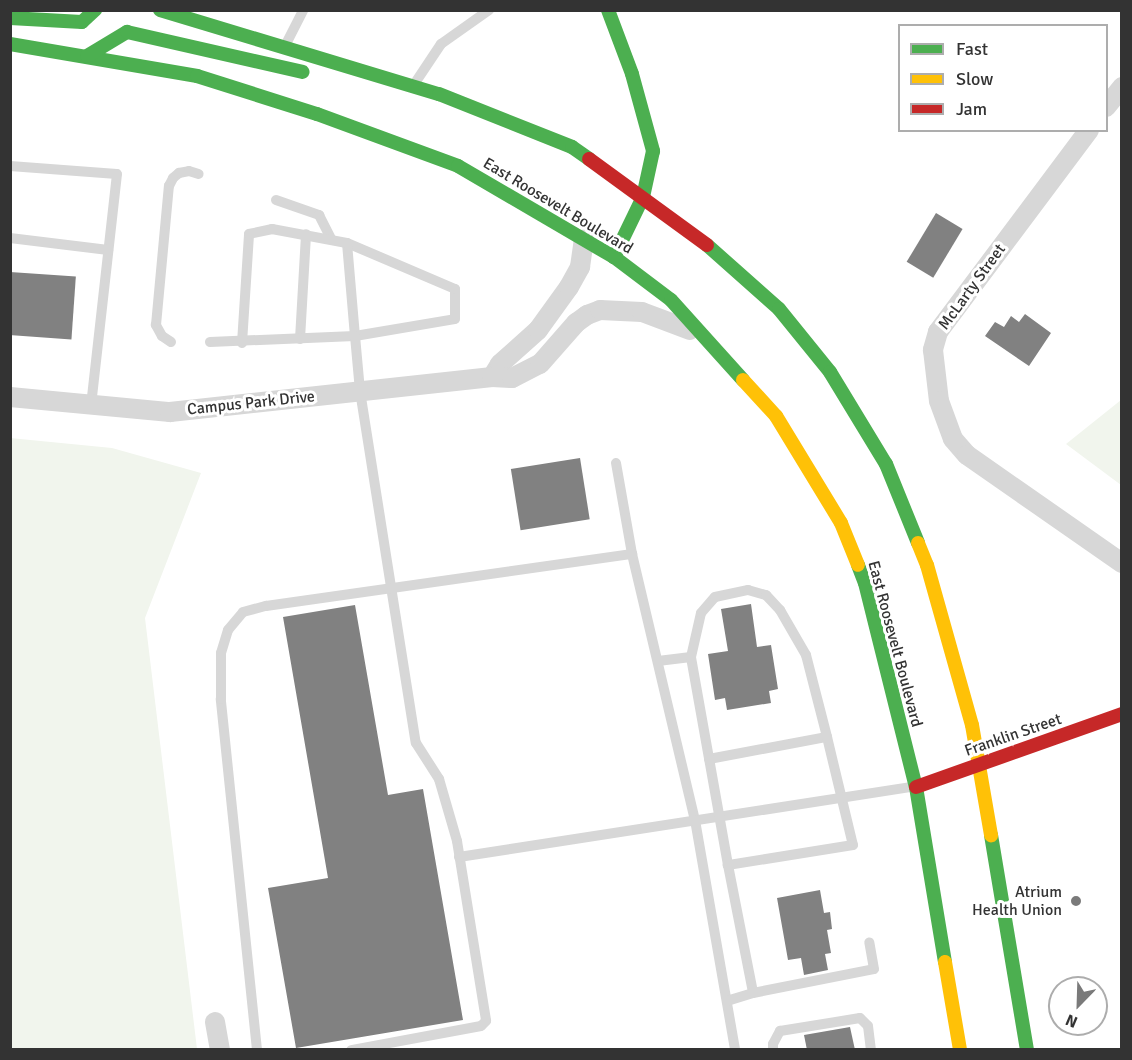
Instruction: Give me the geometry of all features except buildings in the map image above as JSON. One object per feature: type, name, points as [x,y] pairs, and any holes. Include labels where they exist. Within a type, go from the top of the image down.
[{"type":"main road","points":[[10,18],[82,22],[95,10]]},
{"type":"main road","points":[[160,10],[413,86],[572,147],[691,231],[779,309],[830,372],[886,464],[927,565],[972,725],[1027,1050]]},
{"type":"main road","points":[[608,10],[632,74],[653,151],[643,197],[614,257]]},
{"type":"main road","points":[[87,56],[127,32],[316,75]]},
{"type":"main road","name":"East Roosevelt Boulevard","points":[[10,44],[197,76],[317,114],[447,162],[524,202],[614,257],[671,300],[776,416],[841,523],[865,583],[916,787],[960,1050]]},
{"type":"main road","points":[[369,88],[398,90],[413,86]]},
{"type":"main road","name":"Franklin Street","points":[[916,787],[1122,714]]},
{"type":"street","points":[[1108,106],[1122,87]]},
{"type":"street","name":"McLarty Street","points":[[1088,132],[938,332],[933,350],[939,401],[954,439],[967,455],[1122,563]]},
{"type":"street","points":[[492,376],[500,364],[538,330],[569,287],[580,267],[584,239]]},
{"type":"street","name":"Campus Park Drive","points":[[10,397],[170,412],[492,376],[512,378],[540,364],[576,323],[600,310],[642,312],[703,335]]},
{"type":"street","points":[[215,1022],[220,1050]]},
{"type":"lane","points":[[277,66],[303,10]]},
{"type":"lane","points":[[413,86],[441,44],[489,10]]},
{"type":"lane","points":[[10,166],[117,174],[91,404]]},
{"type":"lane","points":[[171,342],[162,336],[156,325],[170,186],[173,178],[180,173],[189,171],[199,174]]},
{"type":"lane","points":[[276,200],[319,215],[332,240]]},
{"type":"lane","points":[[210,342],[242,343],[355,336],[455,320],[455,289],[347,243],[272,229],[249,234],[242,343]]},
{"type":"lane","points":[[300,339],[306,234]]},
{"type":"lane","points":[[10,238],[108,250]]},
{"type":"lane","points":[[347,243],[360,391],[416,743],[439,779],[459,857],[486,1021],[481,1026],[351,1050]]},
{"type":"lane","points":[[616,463],[632,554],[695,820],[735,1050]]},
{"type":"lane","points":[[257,1050],[221,699],[221,652],[228,630],[243,612],[632,554]]},
{"type":"lane","points":[[728,865],[854,845],[806,655],[780,610],[766,595],[748,590],[716,597],[701,613],[691,657],[718,816],[753,993]]},
{"type":"lane","points":[[658,661],[691,657]]},
{"type":"lane","points":[[709,759],[827,737]]},
{"type":"lane","points":[[459,857],[916,787]]},
{"type":"lane","points":[[727,1001],[753,993],[873,969],[870,942]]},
{"type":"lane","points":[[774,1050],[773,1044],[780,1031],[860,1018],[868,1026],[871,1050]]},
{"type":"shaded area","points":[[1121,400],[1121,485],[1066,444]]},
{"type":"shaded area","points":[[10,438],[112,448],[201,473],[145,618],[197,1049],[11,1049]]},
{"type":"traffic: fast","points":[[10,18],[82,22],[95,10]]},
{"type":"traffic: fast","points":[[160,10],[439,94],[572,147],[589,159]]},
{"type":"traffic: fast","points":[[608,10],[632,74],[653,151],[643,197],[614,257]]},
{"type":"traffic: fast","points":[[87,56],[127,32],[303,72]]},
{"type":"traffic: fast","points":[[10,44],[197,76],[317,114],[458,166],[614,257],[671,300],[743,380]]},
{"type":"traffic: fast","points":[[707,245],[779,309],[830,372],[886,464],[918,543]]},
{"type":"traffic: fast","points":[[858,565],[865,583],[916,787],[945,962]]},
{"type":"traffic: fast","points":[[991,835],[1027,1050]]},
{"type":"traffic: slow","points":[[743,380],[776,416],[841,523],[858,565]]},
{"type":"traffic: slow","points":[[918,543],[927,565],[972,725],[991,835]]},
{"type":"traffic: slow","points":[[945,962],[960,1050]]},
{"type":"traffic: jam","points":[[589,159],[707,245]]},
{"type":"traffic: jam","points":[[916,787],[1122,714]]},
{"type":"place","name":"Atrium Health Union","points":[[1076,901]]}]
